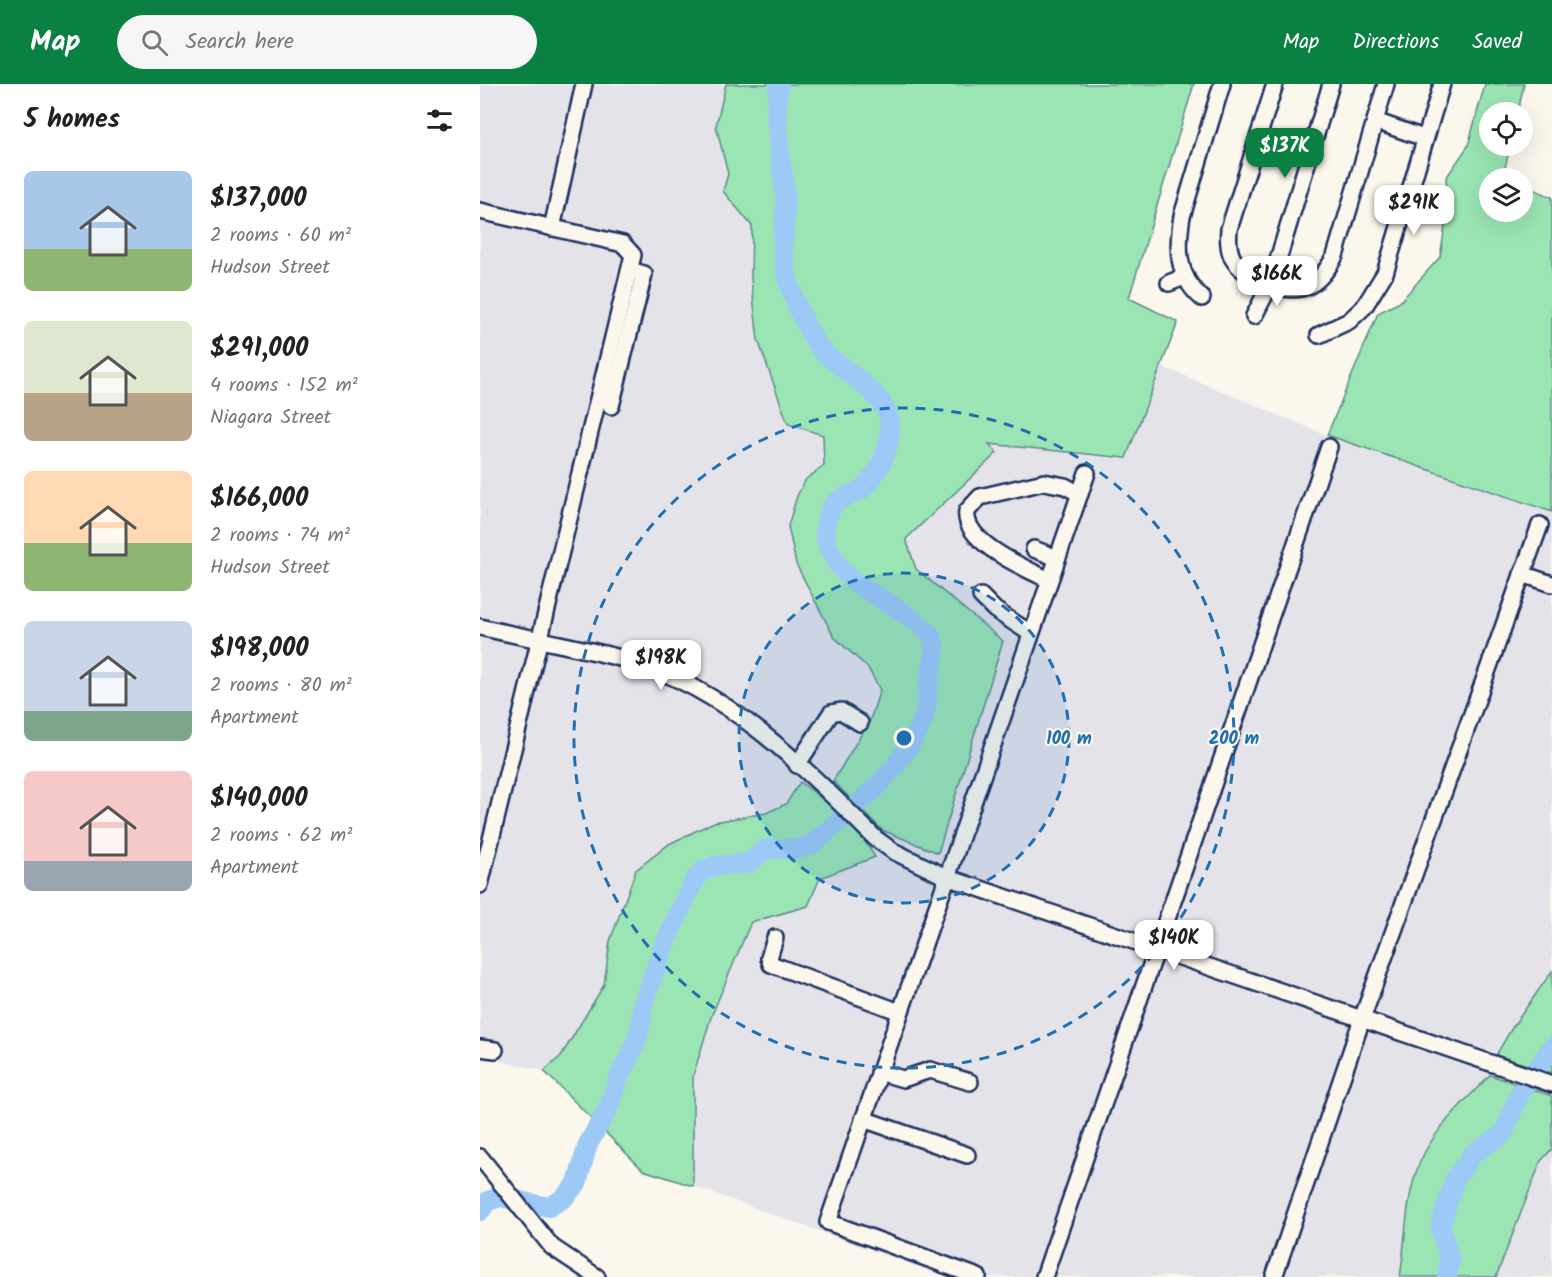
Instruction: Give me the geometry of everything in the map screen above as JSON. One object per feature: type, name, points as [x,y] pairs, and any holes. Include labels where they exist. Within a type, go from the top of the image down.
[{"type":"street","points":[[552,228],[584,84]]},
{"type":"street","points":[[1202,298],[1184,277],[1179,256],[1182,216],[1222,84]]},
{"type":"street","points":[[1254,316],[1271,283],[1331,84]]},
{"type":"street","points":[[1272,85],[1229,229],[1228,243],[1232,256],[1240,268],[1271,283],[1298,289],[1311,284],[1330,266],[1340,241],[1386,84]]},
{"type":"street","points":[[1319,335],[1349,321],[1364,307],[1399,249],[1424,138],[1442,84]]},
{"type":"street","points":[[1375,121],[1424,138]]},
{"type":"street","points":[[480,211],[627,247],[633,255],[480,885]]},
{"type":"street","points":[[611,406],[644,274],[630,270]]},
{"type":"street","points":[[1169,283],[1184,277]]},
{"type":"street","points":[[1044,1277],[1329,447]]},
{"type":"street","points":[[978,1277],[828,1222],[1087,473]]},
{"type":"street","points":[[1049,580],[992,549],[976,536],[968,527],[967,511],[980,497],[1044,482],[1065,486],[1080,494]]},
{"type":"street","points":[[1274,1277],[1362,1019],[1540,525]]},
{"type":"street","points":[[1034,549],[1057,558]]},
{"type":"street","points":[[1522,574],[1552,584]]},
{"type":"street","points":[[981,596],[994,610],[1030,633]]},
{"type":"street","points":[[480,627],[631,661],[709,695],[768,736],[875,838],[893,851],[946,877],[1552,1084]]},
{"type":"street","points":[[797,765],[831,713],[841,711],[860,723]]},
{"type":"street","points":[[775,938],[769,958],[771,964],[900,1012]]},
{"type":"street","points":[[879,1072],[903,1078],[930,1070],[970,1082]]},
{"type":"street","points":[[863,1119],[967,1155]]},
{"type":"street","points":[[480,1157],[552,1247],[597,1277]]},
{"type":"shaded area","points":[[480,84],[726,84],[716,126],[728,174],[723,191],[752,226],[751,279],[823,435],[824,467],[806,479],[788,526],[796,564],[834,637],[868,668],[880,690],[870,720],[833,781],[1003,641],[916,569],[906,539],[996,453],[988,444],[1126,458],[1161,366],[1327,435],[1552,512],[1552,971],[1512,1028],[1497,1055],[1552,1073],[1552,1096],[1548,1094],[1439,1130],[1420,1162],[1408,1209],[1400,1277],[946,1277],[693,1186],[693,1076],[711,1017],[751,922],[808,906],[820,878],[875,857],[868,844],[819,795],[800,782],[786,803],[766,813],[714,822],[610,941],[604,985],[561,1056],[544,1071],[480,1056]]},
{"type":"shaded area","points":[[1552,1149],[1552,1277],[1496,1277],[1541,1161]]},
{"type":"green space","points":[[726,84],[1194,84],[1129,298],[1178,322],[1126,458],[989,444],[997,453],[906,539],[916,569],[1003,641],[938,853],[882,830],[833,781],[870,720],[880,690],[868,668],[834,637],[796,564],[788,526],[797,496],[806,479],[824,466],[823,435],[788,424],[758,340],[751,279],[752,226],[723,191],[728,174],[716,126]]},
{"type":"green space","points":[[1485,84],[1524,84],[1520,102],[1480,102]]},
{"type":"green space","points":[[1479,106],[1479,156],[1508,156],[1505,168],[1479,168],[1479,222],[1533,222],[1533,189],[1552,197],[1552,512],[1327,435],[1378,313],[1400,302],[1440,257],[1447,214],[1446,178],[1468,146]]},
{"type":"green space","points":[[800,782],[842,816],[875,857],[820,878],[808,906],[751,922],[711,1017],[693,1076],[693,1186],[643,1170],[544,1071],[561,1056],[604,985],[610,941],[636,870],[669,844],[714,822],[766,813],[786,804]]},
{"type":"green space","points":[[1552,971],[1552,1073],[1496,1055]]},
{"type":"green space","points":[[1490,1075],[1552,1096],[1552,1149],[1541,1161],[1496,1277],[1400,1277],[1411,1190],[1420,1162],[1433,1138]]},
{"type":"waterway","points":[[480,1211],[488,1201],[500,1197],[549,1207],[564,1198],[577,1183],[588,1144],[608,1109],[621,1072],[634,1048],[641,1026],[642,1007],[664,945],[693,883],[702,871],[714,866],[749,863],[765,849],[798,849],[812,844],[876,787],[904,755],[924,717],[934,657],[934,645],[930,634],[913,619],[857,584],[835,561],[826,540],[829,512],[837,502],[863,488],[879,468],[886,451],[890,426],[887,413],[880,401],[823,351],[815,341],[797,307],[789,283],[784,258],[785,200],[777,126],[779,84]]},
{"type":"waterway","points":[[1447,1277],[1450,1260],[1440,1227],[1455,1179],[1473,1154],[1503,1134],[1519,1095],[1552,1047]]}]
